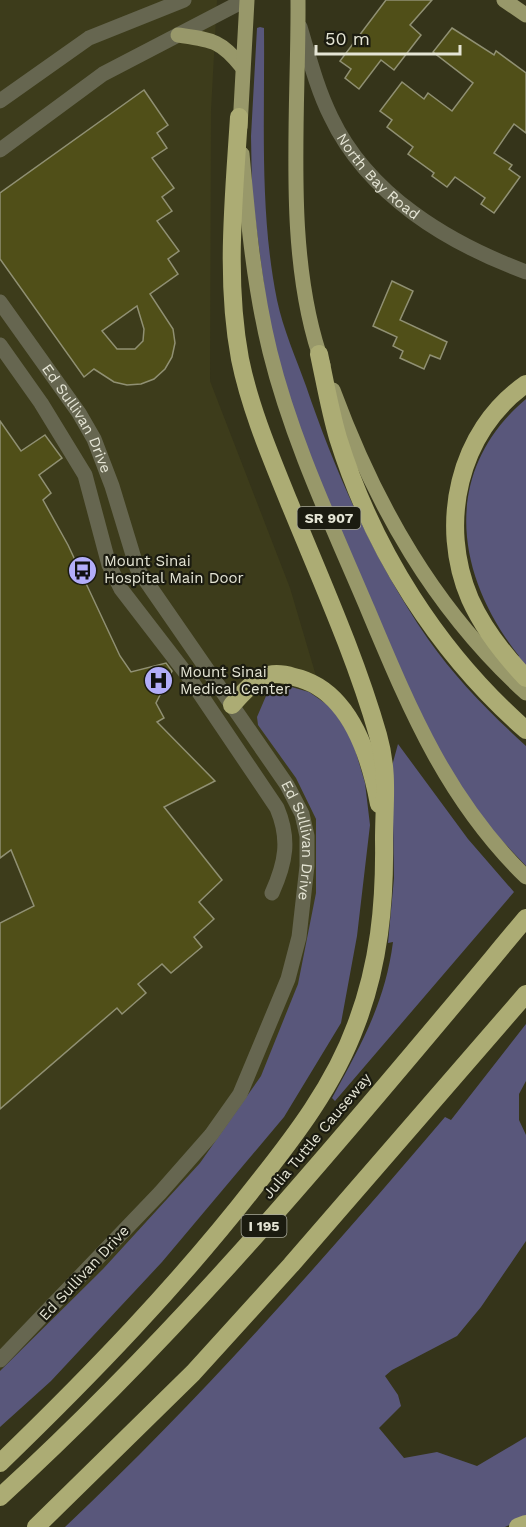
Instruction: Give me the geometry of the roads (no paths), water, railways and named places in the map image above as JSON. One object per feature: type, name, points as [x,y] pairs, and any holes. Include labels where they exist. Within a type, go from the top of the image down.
[{"type":"highway","points":[[0,1462],[96,1368],[174,1284],[285,1148],[329,1083],[356,1027],[375,962],[381,929],[387,786],[378,737],[334,615],[260,429],[241,361],[232,286],[239,117]]},
{"type":"highway","points":[[319,354],[341,447],[362,503],[393,565],[428,620],[454,655],[480,686],[526,730]]},
{"type":"highway","points":[[526,384],[499,407],[473,445],[459,488],[455,536],[457,557],[470,600],[493,637],[526,678]]},
{"type":"highway","points":[[232,705],[254,684],[272,674],[301,678],[328,693],[348,717],[370,766],[384,832]]},
{"type":"highway","name":"Julia Tuttle Causeway","points":[[0,1497],[87,1416],[184,1316],[323,1158],[526,918]]},
{"type":"highway","name":"I 195","points":[[36,1527],[141,1426],[214,1350],[526,994]]},
{"type":"highway","points":[[518,1527],[526,1524]]},
{"type":"main road","name":"SR 907","points":[[246,0],[239,117],[249,234],[261,312],[281,393],[307,466],[404,696],[428,747],[446,779],[484,832],[526,877]]},
{"type":"main road","name":"SR 907","points":[[298,0],[296,138],[298,205],[306,293],[319,354],[376,494],[409,554],[456,620],[526,693]]},
{"type":"main road","points":[[298,21],[309,0]]},
{"type":"main road","points":[[504,0],[526,15]]},
{"type":"main road","points":[[178,35],[218,42],[230,51],[242,67]]},
{"type":"street","points":[[0,101],[88,38],[184,0]]},
{"type":"street","points":[[0,150],[103,74],[246,0]]},
{"type":"street","name":"North Bay Road","points":[[298,21],[330,117],[364,168],[395,199],[422,219],[487,255],[526,272]]},
{"type":"street","name":"Ed Sullivan Drive","points":[[0,302],[79,413],[94,439],[112,486],[137,568],[287,785],[304,823],[308,851],[299,937],[288,979],[247,1079],[226,1116],[99,1258],[0,1360]]},
{"type":"street","name":"Ed Sullivan Drive","points":[[0,345],[46,411],[85,475],[109,565],[121,589],[188,676],[277,808],[285,829],[286,851],[272,893]]},
{"type":"place","name":"Mount Sinai Hospital Main Door","points":[[83,570]]},
{"type":"place","name":"Mount Sinai Medical Center","points":[[159,681]]}]
